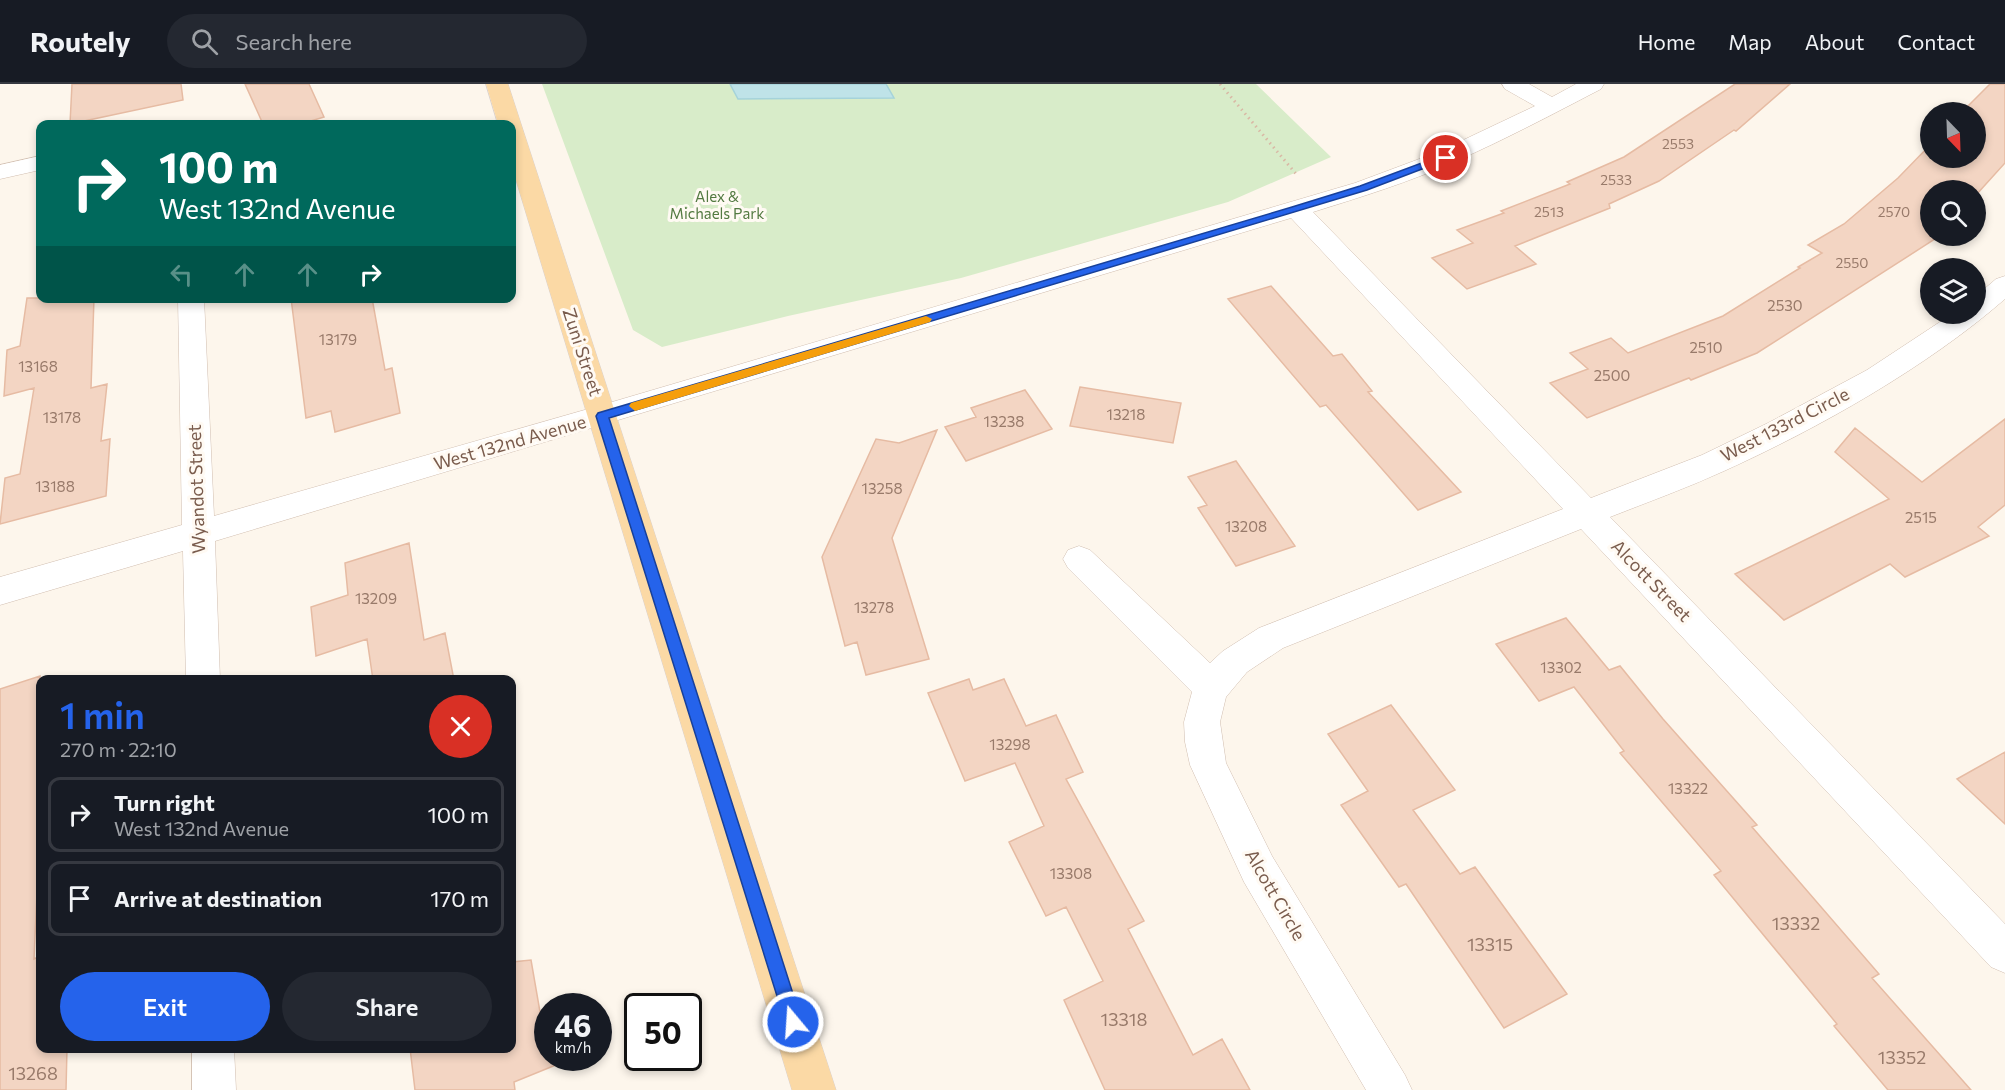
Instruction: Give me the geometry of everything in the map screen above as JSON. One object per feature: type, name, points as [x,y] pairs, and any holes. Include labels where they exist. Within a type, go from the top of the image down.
[{"type":"main road","points":[[497,84],[509,120]]},
{"type":"main road","name":"Zuni Street","points":[[516,143],[814,1090]]},
{"type":"street","points":[[1512,84],[1552,106]]},
{"type":"street","name":"West 132nd Avenue","points":[[0,591],[602,416],[1308,206],[1446,158],[1512,128],[1593,84]]},
{"type":"street","points":[[0,172],[36,164]]},
{"type":"street","name":"Alcott Street","points":[[1308,206],[1587,514],[2005,953]]},
{"type":"street","points":[[1986,301],[2005,285]]},
{"type":"street","name":"Wyandot Street","points":[[191,303],[203,675]]},
{"type":"street","name":"West 133rd Circle","points":[[1587,514],[1713,463],[1779,431],[1877,376],[1956,324]]},
{"type":"street","name":"Alcott Circle","points":[[1390,1090],[1258,869],[1208,765],[1203,749],[1202,717],[1211,687],[1218,675],[1244,652],[1271,638],[1587,514]]},
{"type":"street","points":[[1079,559],[1211,687]]},
{"type":"street","points":[[213,1053],[214,1090]]},
{"type":"path","points":[[1220,84],[1308,206]]},
{"type":"green space","name":"Alex & Michaels Park","points":[[542,84],[1256,84],[1331,157],[1228,202],[961,278],[788,316],[662,347],[633,330]]},
{"type":"water","points":[[730,84],[886,84],[894,98],[738,99]]},
{"type":"building","points":[[72,84],[181,84],[183,100],[89,120],[70,120]]},
{"type":"building","points":[[245,84],[309,84],[324,117],[314,120],[261,120]]},
{"type":"building","points":[[1735,84],[1790,84],[1736,131],[1734,130],[1659,181],[1609,204],[1610,208],[1515,246],[1536,264],[1467,289],[1432,258],[1473,243],[1457,230],[1504,213],[1501,211],[1570,184],[1567,182],[1624,157]]},
{"type":"building","points":[[1990,84],[2005,84],[2005,163],[1986,184],[1986,180],[1920,180],[1920,246],[1924,246],[1757,353],[1691,380],[1689,378],[1587,418],[1550,383],[1588,369],[1570,353],[1611,338],[1628,353],[1723,316],[1822,253],[1808,245],[1844,224],[1898,178],[1920,155],[1920,168],[1986,168],[1986,102],[1972,102]]},
{"type":"building","points":[[1271,286],[1333,356],[1342,354],[1372,391],[1368,392],[1461,492],[1418,510],[1326,405],[1320,407],[1228,299]]},
{"type":"building","points":[[27,298],[36,298],[36,303],[94,303],[91,388],[107,384],[101,441],[110,439],[106,496],[0,524],[5,478],[20,474],[34,388],[4,396],[7,350],[20,346]]},
{"type":"building","points":[[292,303],[373,303],[385,370],[392,368],[400,413],[335,432],[331,411],[306,418]]},
{"type":"building","points":[[1080,387],[1181,403],[1173,443],[1070,426]]},
{"type":"building","points":[[1025,390],[1052,429],[966,461],[945,427],[976,417],[971,408]]},
{"type":"building","points":[[2005,419],[2005,505],[1978,527],[1989,536],[1905,577],[1890,564],[1784,620],[1735,574],[1889,499],[1835,452],[1855,428],[1922,482]]},
{"type":"building","points":[[937,430],[892,538],[929,659],[866,675],[857,642],[845,646],[822,557],[876,439],[899,443]]},
{"type":"building","points":[[1236,461],[1295,546],[1236,566],[1198,508],[1207,505],[1188,477]]},
{"type":"building","points":[[409,543],[424,640],[445,633],[453,675],[372,675],[367,639],[316,656],[311,607],[348,595],[345,563]]},
{"type":"building","points":[[1566,618],[1609,670],[1620,666],[1663,719],[1757,825],[1752,827],[1879,974],[1872,978],[1971,1090],[1888,1090],[1834,1026],[1837,1024],[1714,875],[1721,871],[1620,753],[1624,751],[1574,687],[1539,701],[1496,644]]},
{"type":"building","points":[[36,677],[34,959],[36,958],[36,1053],[67,1053],[66,1090],[0,1090],[0,689]]},
{"type":"building","points":[[969,679],[973,690],[1004,679],[1026,726],[1056,715],[1083,772],[1066,779],[1144,921],[1128,929],[1193,1055],[1222,1039],[1250,1090],[1105,1090],[1064,1000],[1103,981],[1066,907],[1046,916],[1009,842],[1044,826],[1015,763],[965,781],[928,693]]},
{"type":"building","points":[[1391,705],[1455,790],[1413,810],[1460,874],[1475,867],[1567,994],[1504,1028],[1406,884],[1399,887],[1341,805],[1368,791],[1328,734]]},
{"type":"building","points":[[2005,752],[2005,824],[1957,779]]},
{"type":"building","points":[[531,960],[537,993],[534,993],[534,1071],[541,1071],[514,1082],[515,1090],[415,1090],[411,1053],[516,1053],[516,962]]},
{"type":"slow traffic","points":[[635,406],[926,319]]},
{"type":"route","points":[[793,1022],[602,416],[1296,209],[1364,188],[1446,158]]}]
